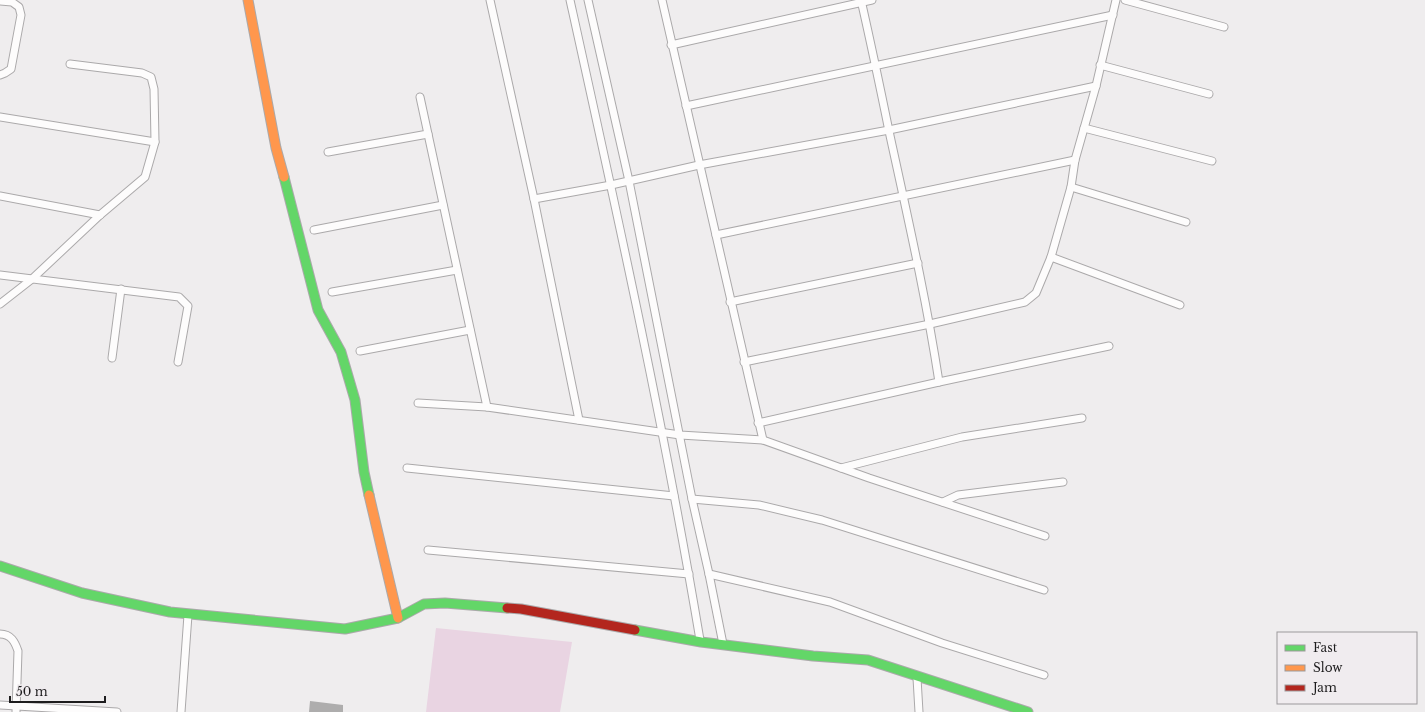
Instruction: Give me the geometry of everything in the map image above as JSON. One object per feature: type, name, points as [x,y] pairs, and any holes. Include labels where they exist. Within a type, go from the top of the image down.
[{"type":"street","points":[[248,0],[276,148],[318,310],[341,352],[355,400],[364,472],[398,618]]},
{"type":"street","points":[[0,566],[82,593],[170,612],[346,629],[398,618],[424,604],[445,603],[521,609],[700,642],[813,656],[868,660],[1028,712]]},
{"type":"lane","points":[[490,0],[534,200],[579,420]]},
{"type":"lane","points":[[570,0],[662,432],[689,574],[700,642]]},
{"type":"lane","points":[[588,0],[629,181],[692,499],[723,645]]},
{"type":"lane","points":[[662,0],[671,45],[763,440]]},
{"type":"lane","points":[[671,45],[861,1],[872,0]]},
{"type":"lane","points":[[744,362],[930,324],[1025,302],[1036,292],[1051,257],[1071,187],[1075,160],[1096,86],[1116,0]]},
{"type":"lane","points":[[1125,0],[1224,27]]},
{"type":"lane","points":[[0,1],[12,2],[19,7],[21,15],[11,69],[0,75]]},
{"type":"lane","points":[[861,1],[918,263],[930,324],[939,382]]},
{"type":"lane","points":[[686,106],[1113,15]]},
{"type":"lane","points":[[0,304],[32,279],[100,215],[145,177],[155,142],[154,89],[151,77],[142,73],[70,64]]},
{"type":"lane","points":[[1100,65],[1209,94]]},
{"type":"lane","points":[[534,200],[699,165],[889,130],[1096,86]]},
{"type":"lane","points":[[420,98],[487,407]]},
{"type":"lane","points":[[0,117],[155,142]]},
{"type":"lane","points":[[1084,128],[1212,161]]},
{"type":"lane","points":[[328,152],[428,134]]},
{"type":"lane","points":[[716,235],[1075,160]]},
{"type":"lane","points":[[1071,187],[1186,222]]},
{"type":"lane","points":[[0,196],[100,215]]},
{"type":"lane","points":[[314,230],[443,205]]},
{"type":"lane","points":[[1051,257],[1180,304]]},
{"type":"lane","points":[[730,302],[918,263]]},
{"type":"lane","points":[[332,292],[457,270]]},
{"type":"lane","points":[[0,275],[179,297],[188,306],[178,362]]},
{"type":"lane","points":[[112,358],[121,289]]},
{"type":"lane","points":[[360,351],[470,330]]},
{"type":"lane","points":[[758,423],[939,382],[1109,346]]},
{"type":"lane","points":[[418,403],[487,407],[680,435],[763,440],[841,468],[1045,536]]},
{"type":"lane","points":[[841,468],[962,437],[1082,418]]},
{"type":"lane","points":[[407,468],[674,496]]},
{"type":"lane","points":[[943,502],[958,495],[1063,482]]},
{"type":"lane","points":[[692,499],[759,505],[822,520],[1044,590]]},
{"type":"lane","points":[[428,550],[689,574]]},
{"type":"lane","points":[[709,574],[830,602],[942,643],[1044,675]]},
{"type":"lane","points":[[181,712],[188,613]]},
{"type":"lane","points":[[0,634],[6,634],[15,642],[18,651],[16,709]]},
{"type":"lane","points":[[917,676],[919,712]]},
{"type":"lane","points":[[0,705],[16,709],[117,712]]},
{"type":"shaded area","points":[[436,628],[572,642],[560,712],[426,712]]},
{"type":"building","points":[[310,701],[343,705],[343,712],[309,712]]},
{"type":"traffic: fast","points":[[284,177],[318,310],[341,352],[355,400],[364,472],[369,495]]},
{"type":"traffic: fast","points":[[0,566],[82,593],[170,612],[345,629],[398,618],[424,604],[445,603],[507,608]]},
{"type":"traffic: fast","points":[[635,630],[701,642],[813,656],[868,660],[1028,712]]},
{"type":"traffic: slow","points":[[248,0],[276,148],[284,177]]},
{"type":"traffic: slow","points":[[369,495],[398,618]]},
{"type":"traffic: jam","points":[[507,608],[521,609],[635,630]]}]
